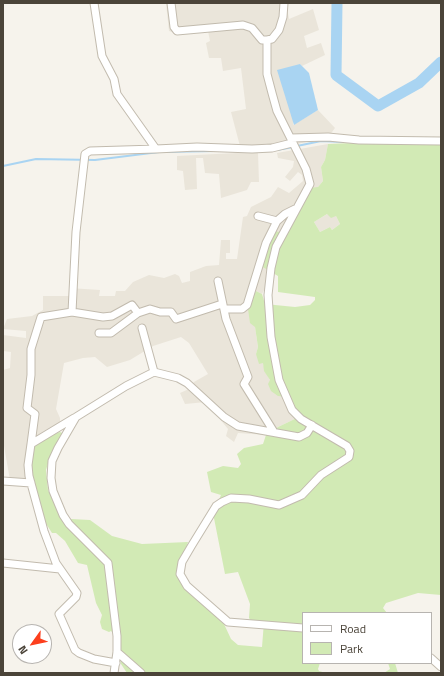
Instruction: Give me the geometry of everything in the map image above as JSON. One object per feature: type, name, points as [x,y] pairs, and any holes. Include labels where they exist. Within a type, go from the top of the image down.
[{"type":"street","points":[[94,3],[102,56],[114,79],[117,94],[156,149]]},
{"type":"street","points":[[171,3],[174,28],[177,31],[243,25],[252,28],[262,40],[272,39],[279,30],[283,17],[284,3]]},
{"type":"street","points":[[267,40],[269,85],[277,112],[306,169],[310,184],[295,209],[276,247],[270,268],[268,295],[270,323],[279,380],[284,395],[292,410],[301,419],[347,446],[350,451],[349,457],[321,475],[302,495],[279,505],[249,499],[231,498],[216,506],[182,562],[180,574],[187,586],[228,622],[302,628]]},
{"type":"street","points":[[72,312],[76,239],[85,154],[90,151],[197,147],[252,149],[272,148],[328,137],[360,140],[441,142]]},
{"type":"street","points":[[99,333],[111,333],[138,313],[150,309],[171,312],[176,319],[223,307],[242,309],[247,305],[266,243],[277,221],[285,214],[295,209]]},
{"type":"street","points":[[258,216],[277,221]]},
{"type":"street","points":[[218,281],[223,307],[234,342],[248,377],[244,384],[274,432]]},
{"type":"street","points":[[116,663],[94,659],[79,654],[75,650],[59,614],[76,597],[77,593],[60,569],[44,531],[31,483],[28,464],[35,414],[27,408],[31,349],[33,338],[41,317],[72,312],[103,317],[112,316],[132,305],[138,313]]},
{"type":"street","points":[[142,328],[154,372]]},
{"type":"street","points":[[31,444],[126,386],[154,372],[178,378],[187,383],[230,422],[238,426],[299,437],[307,433],[312,426]]},
{"type":"street","points":[[76,417],[52,461],[51,478],[63,515],[69,524],[108,563],[117,652],[114,673]]},
{"type":"street","points":[[3,481],[31,483]]},
{"type":"street","points":[[3,563],[60,569]]},
{"type":"street","points":[[117,652],[141,673]]},
{"type":"street","points":[[432,659],[441,668]]},
{"type":"shaded area","points":[[166,3],[286,3],[289,19],[313,9],[319,30],[304,36],[307,48],[321,43],[325,55],[302,66],[300,64],[293,125],[318,110],[335,128],[329,136],[322,139],[287,146],[241,150],[231,112],[246,109],[241,68],[223,71],[221,58],[209,58],[206,43],[210,41],[208,31],[175,33],[169,31]]},
{"type":"shaded area","points":[[328,144],[325,160],[321,167],[323,181],[318,187],[262,294],[256,291],[255,327],[258,347],[256,354],[263,363],[270,380],[287,397],[301,416],[278,427],[266,435],[238,433],[234,442],[226,436],[228,429],[206,402],[185,404],[180,393],[189,389],[194,382],[208,374],[189,343],[181,337],[153,346],[130,360],[107,367],[95,357],[83,358],[64,363],[56,409],[60,418],[60,432],[54,434],[33,484],[11,486],[3,440],[3,370],[10,368],[11,352],[3,351],[3,335],[26,338],[26,331],[3,329],[7,319],[32,316],[43,310],[43,296],[69,296],[69,288],[100,290],[99,296],[115,296],[116,291],[125,291],[133,282],[149,275],[164,278],[175,274],[179,276],[182,283],[190,281],[190,272],[206,266],[219,265],[221,240],[230,240],[230,253],[226,253],[226,259],[237,259],[243,217],[247,216],[251,207],[271,197],[278,187],[289,193],[303,181],[302,175],[298,172],[290,181],[285,177],[293,167],[294,161],[278,158],[277,153]]},
{"type":"shaded area","points":[[258,153],[259,182],[251,182],[247,190],[221,198],[219,174],[205,173],[203,158],[196,158],[197,189],[185,190],[183,171],[177,170],[177,156]]},
{"type":"shaded area","points":[[327,214],[336,216],[340,224],[332,230],[330,227],[320,232],[314,222]]},
{"type":"green space","points":[[352,143],[441,145],[441,595],[418,593],[386,603],[383,608],[386,612],[302,612],[302,664],[320,664],[319,671],[326,673],[127,673],[121,664],[114,634],[111,631],[109,632],[102,629],[100,622],[102,615],[96,603],[87,565],[78,563],[65,541],[56,533],[52,533],[45,522],[33,481],[30,462],[34,445],[54,434],[60,432],[64,434],[50,457],[46,470],[48,490],[64,522],[71,519],[90,520],[112,536],[142,544],[188,542],[179,571],[189,591],[224,624],[231,639],[238,645],[262,647],[264,622],[251,621],[249,618],[250,604],[238,572],[225,574],[212,508],[218,502],[221,495],[211,492],[207,472],[223,466],[238,468],[241,464],[237,454],[244,448],[263,444],[266,435],[278,427],[301,416],[287,397],[278,396],[271,391],[268,384],[270,380],[264,371],[263,363],[259,364],[256,354],[258,347],[255,327],[250,323],[248,309],[256,291],[262,294],[265,304],[295,307],[310,305],[315,300],[315,297],[278,292],[278,276],[261,266],[274,231],[285,233],[310,188],[318,187],[323,181],[321,167],[325,160],[328,144]],"holes":[[[327,214],[331,218],[336,216],[340,224],[332,230],[330,227],[320,232],[314,222]]]},
{"type":"green space","points":[[388,664],[395,664],[398,673],[384,673],[390,669]]},
{"type":"water","points":[[300,64],[309,73],[318,110],[294,125],[277,70]]},
{"type":"waterway","points":[[337,3],[336,75],[378,106],[419,83],[441,62]]},
{"type":"waterway","points":[[297,146],[321,141],[344,142]]},
{"type":"waterway","points":[[277,150],[293,147]]},
{"type":"waterway","points":[[3,166],[36,159],[95,160],[159,152],[215,151]]}]
